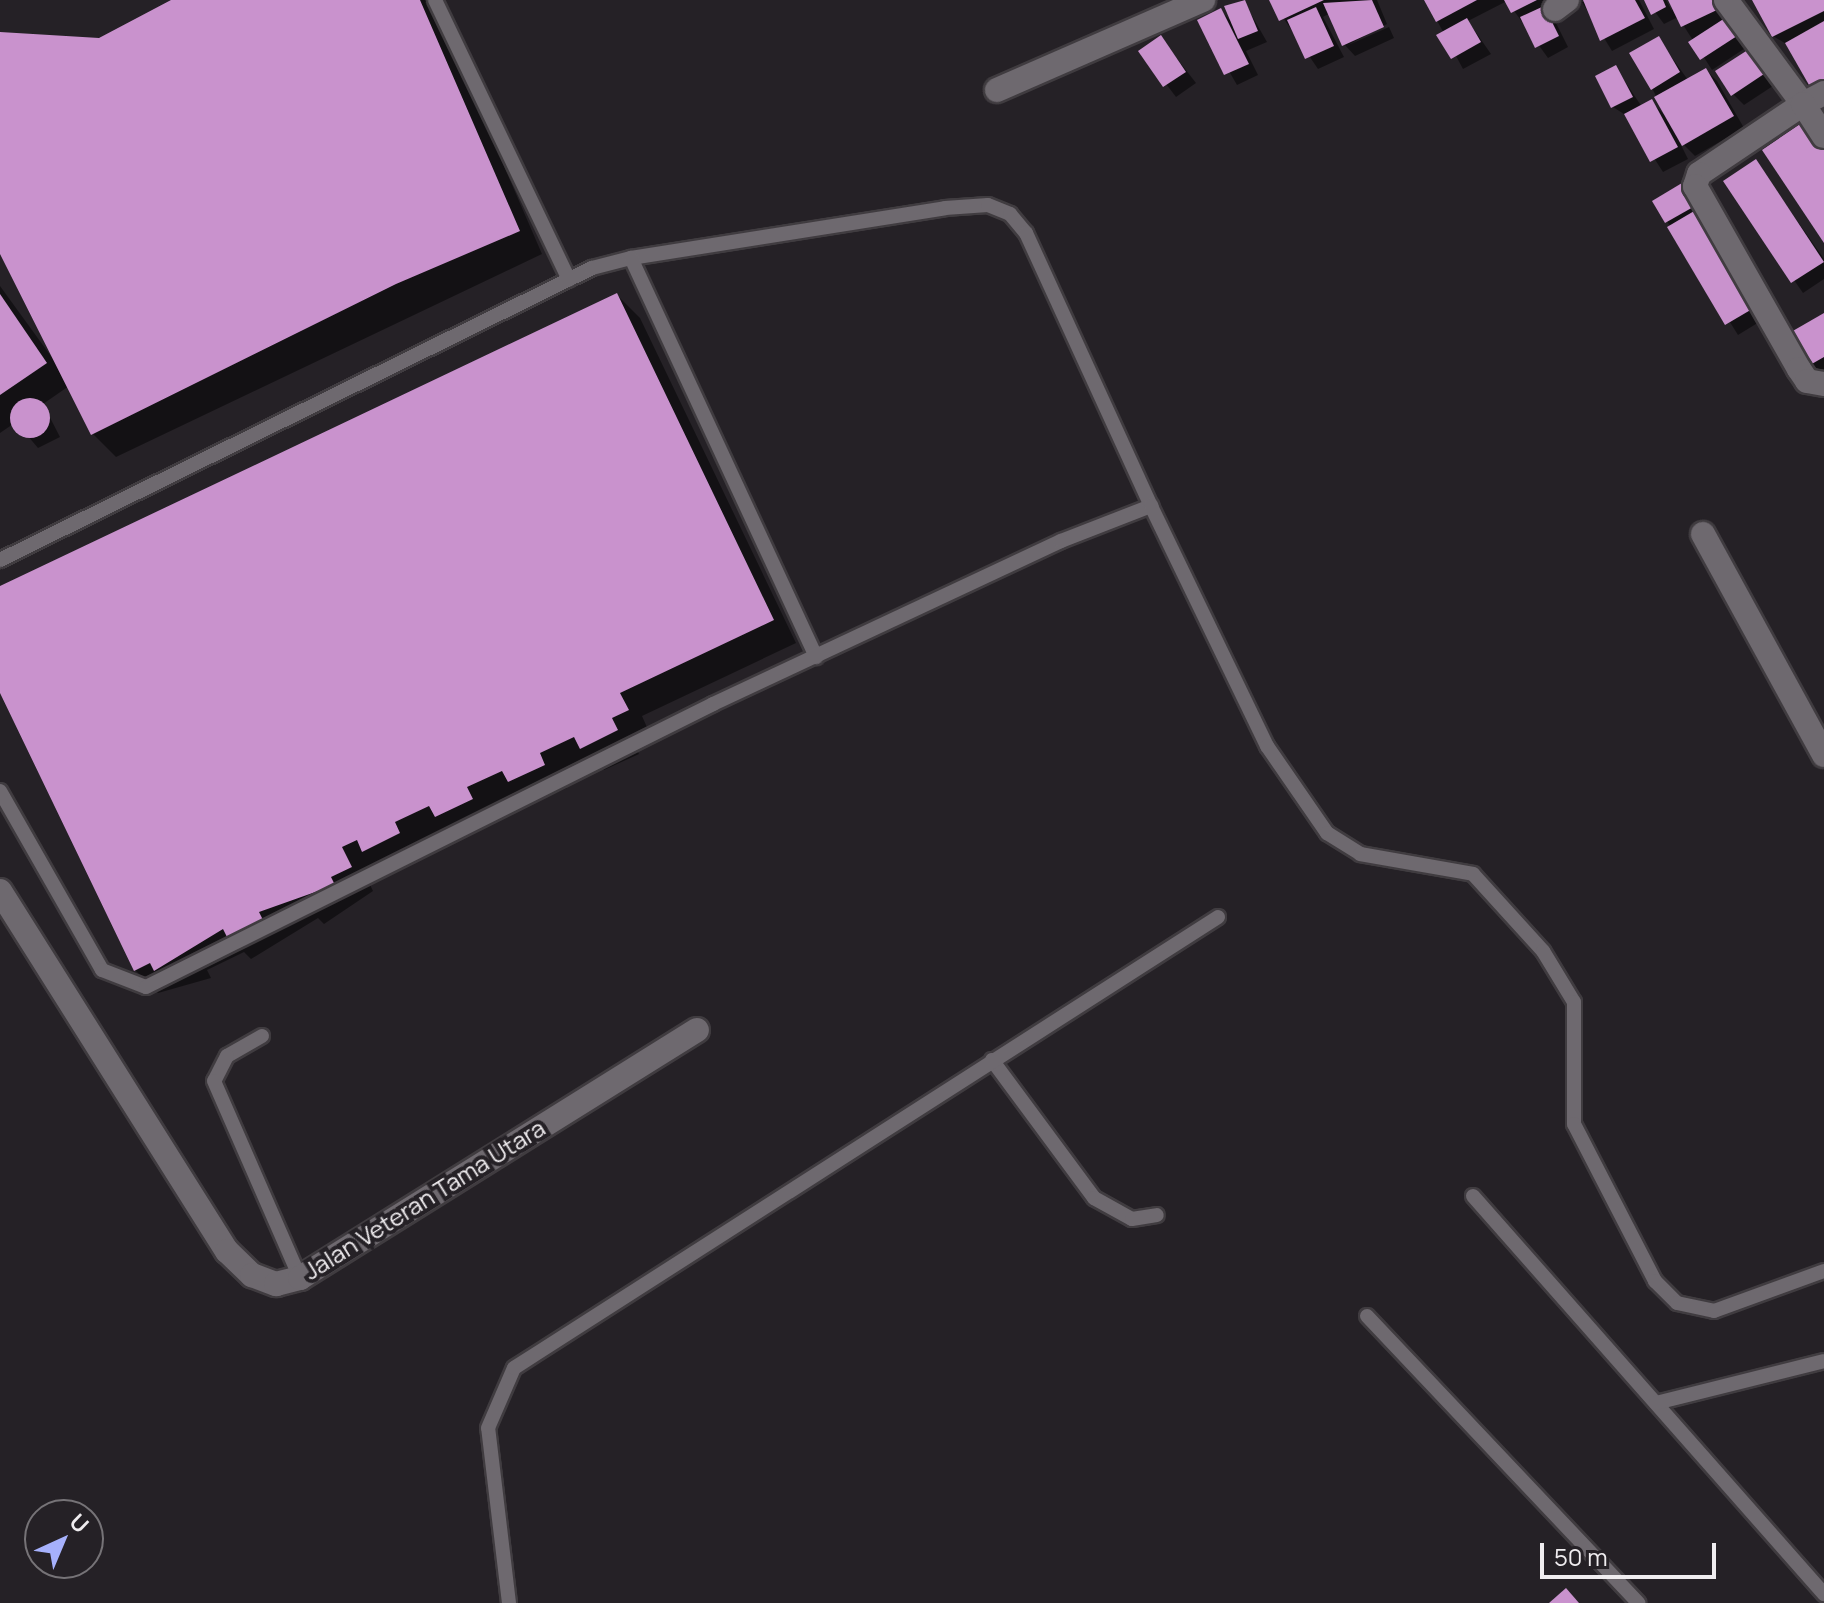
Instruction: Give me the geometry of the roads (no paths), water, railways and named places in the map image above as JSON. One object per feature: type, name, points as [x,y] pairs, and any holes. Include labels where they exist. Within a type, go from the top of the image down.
[{"type":"street","points":[[997,90],[1203,0]]},
{"type":"street","points":[[1726,0],[1813,99],[1824,136]]},
{"type":"street","points":[[1813,99],[1694,183],[1799,369],[1807,381],[1824,384]]},
{"type":"street","points":[[1703,534],[1824,755]]},
{"type":"street","name":"Jalan Veteran Tama Utara","points":[[0,891],[227,1251],[252,1275],[276,1284],[300,1278],[697,1030]]},
{"type":"lane","points":[[435,0],[569,280]]},
{"type":"lane","points":[[0,560],[569,280],[631,258],[945,208],[988,205],[1010,214],[1026,233],[1151,506],[1267,746],[1327,833],[1360,854],[1473,874],[1543,951],[1574,1002],[1574,1124],[1655,1281],[1677,1303],[1714,1311],[1824,1271]]},
{"type":"lane","points":[[631,258],[816,657]]},
{"type":"lane","points":[[0,791],[102,970],[146,987],[816,657],[1151,506]]},
{"type":"lane","points":[[509,1603],[488,1428],[514,1368],[1218,917]]},
{"type":"lane","points":[[262,1036],[227,1056],[214,1081],[300,1278]]},
{"type":"lane","points":[[992,1060],[1094,1198],[1132,1219],[1157,1215]]},
{"type":"lane","points":[[1473,1196],[1824,1594]]},
{"type":"lane","points":[[1367,1316],[1638,1603]]},
{"type":"lane","points":[[1656,1403],[1824,1361]]}]
